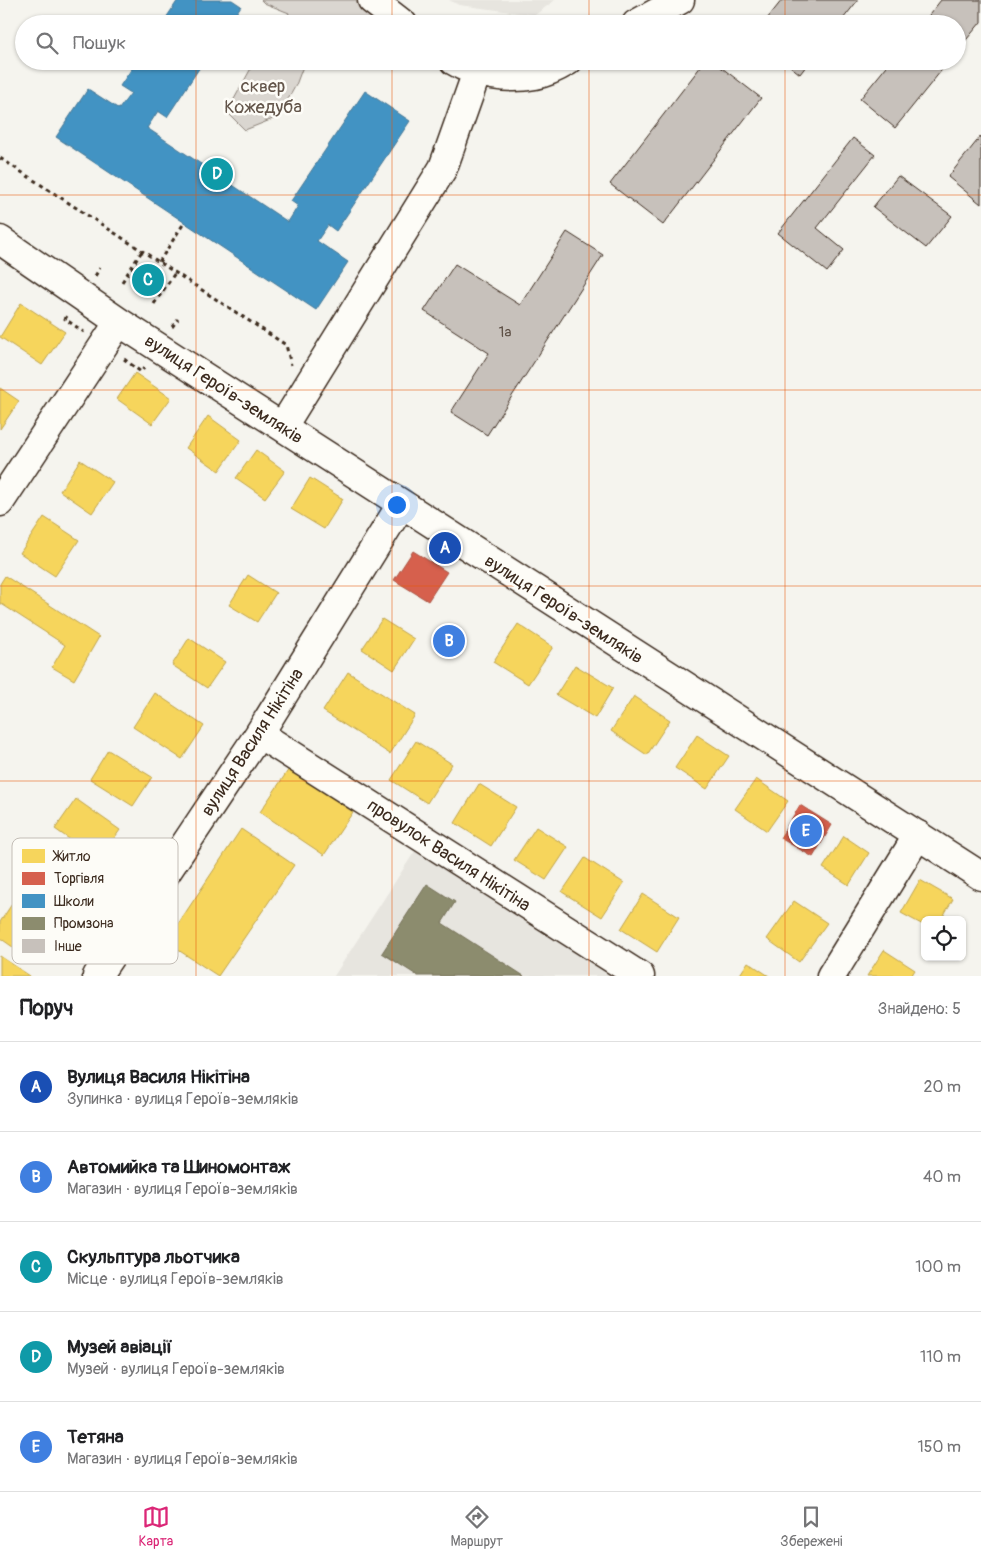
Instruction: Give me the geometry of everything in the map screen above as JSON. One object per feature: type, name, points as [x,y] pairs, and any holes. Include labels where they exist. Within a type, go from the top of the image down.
[{"type":"main road","points":[[372,0],[391,15]]},
{"type":"main road","points":[[652,15],[680,0]]},
{"type":"main road","points":[[283,426],[443,168],[464,70]]},
{"type":"main road","points":[[480,70],[503,76],[535,75],[547,70]]},
{"type":"main road","name":"вулиця Героїв-земляків","points":[[0,240],[119,322],[981,876]]},
{"type":"main road","points":[[0,502],[119,322]]},
{"type":"main road","name":"вулиця Василя Нікітіна","points":[[178,855],[259,734],[402,505]]},
{"type":"main road","name":"провулок Василя Нікітіна","points":[[259,734],[640,976]]},
{"type":"main road","points":[[831,976],[918,835]]},
{"type":"main road","name":"вулиця Василя Нікітіна","points":[[97,976],[105,964]]},
{"type":"path","points":[[0,158],[286,345],[300,399]]},
{"type":"path","points":[[159,262],[184,223]]},
{"type":"path","points":[[122,282],[142,251]]},
{"type":"path","points":[[154,304],[175,273]]},
{"type":"shaded area","points":[[449,0],[555,0],[535,15],[459,5]]},
{"type":"shaded area","points":[[415,851],[616,976],[334,976]]},
{"type":"green space","name":"сквер Кожедуба","points":[[261,0],[357,0],[378,15],[288,15],[289,13]]},
{"type":"green space","name":"сквер Кожедуба","points":[[250,70],[302,70],[296,85],[278,117],[245,130],[227,112]]},
{"type":"building: Житло","points":[[21,303],[65,332],[42,365],[0,337]]},
{"type":"building: Житло","points":[[135,373],[171,398],[152,424],[117,399]]},
{"type":"building: Житло","points":[[0,388],[19,401],[0,429]]},
{"type":"building: Житло","points":[[208,416],[241,440],[219,471],[186,448]]},
{"type":"building: Житло","points":[[256,450],[285,471],[265,498],[236,478]]},
{"type":"building: Житло","points":[[80,460],[113,482],[92,513],[60,491]]},
{"type":"building: Житло","points":[[310,478],[343,499],[324,529],[291,509]]},
{"type":"building: Житло","points":[[44,517],[79,540],[55,576],[20,553]]},
{"type":"building: Житло","points":[[248,575],[276,593],[257,622],[229,605]]},
{"type":"building: Житло","points":[[5,576],[99,637],[74,680],[52,667],[65,645],[0,603],[0,584]]},
{"type":"building: Житло","points":[[382,619],[414,639],[394,670],[362,649]]},
{"type":"building: Житло","points":[[518,624],[553,647],[528,684],[493,662]]},
{"type":"building: Житло","points":[[189,638],[225,662],[207,688],[172,665]]},
{"type":"building: Житло","points":[[575,665],[613,688],[595,718],[556,695]]},
{"type":"building: Житло","points":[[348,672],[415,715],[390,754],[323,711]]},
{"type":"building: Житло","points":[[155,693],[204,726],[182,759],[133,727]]},
{"type":"building: Житло","points":[[634,696],[670,720],[647,755],[611,731]]},
{"type":"building: Житло","points":[[697,735],[729,756],[707,789],[675,768]]},
{"type":"building: Житло","points":[[416,741],[452,764],[427,803],[391,780]]},
{"type":"building: Житло","points":[[108,750],[152,777],[133,806],[90,779]]},
{"type":"building: Житло","points":[[289,769],[353,812],[324,855],[260,812]]},
{"type":"building: Житло","points":[[756,779],[788,801],[767,831],[735,809]]},
{"type":"building: Житло","points":[[479,784],[516,807],[491,846],[455,823]]},
{"type":"building: Житло","points":[[76,799],[120,830],[114,838],[68,838],[55,829]]},
{"type":"building: Житло","points":[[536,827],[568,847],[546,880],[514,860]]},
{"type":"building: Житло","points":[[241,829],[294,865],[218,976],[178,950],[178,924]]},
{"type":"building: Житло","points":[[844,836],[869,853],[849,885],[823,868]]},
{"type":"building: Житло","points":[[585,858],[624,883],[602,917],[562,892]]},
{"type":"building: Житло","points":[[920,880],[953,899],[943,916],[921,916],[921,924],[901,913]]},
{"type":"building: Житло","points":[[643,894],[679,917],[657,952],[621,929]]},
{"type":"building: Житло","points":[[794,901],[827,923],[799,962],[767,939]]},
{"type":"building: Житло","points":[[12,904],[12,946],[0,938],[0,922]]},
{"type":"building: Житло","points":[[884,950],[915,970],[911,976],[867,976]]},
{"type":"building: Житло","points":[[0,956],[30,976],[0,976]]},
{"type":"building: Житло","points":[[748,962],[769,976],[739,976]]},
{"type":"building: Торгівля","points":[[413,551],[447,572],[428,601],[394,580]]},
{"type":"building: Торгівля","points":[[800,805],[832,825],[813,857],[780,838]]},
{"type":"building: Школи","points":[[178,0],[232,0],[241,6],[235,15],[168,15]]},
{"type":"building: Школи","points":[[131,70],[198,70],[167,117],[158,111],[147,128],[288,222],[298,206],[291,201],[365,91],[410,121],[336,231],[328,225],[317,241],[348,262],[316,310],[56,137],[88,89],[119,109],[131,93],[120,86]]},
{"type":"building: Промзона","points":[[427,884],[455,902],[442,923],[524,976],[418,976],[382,953]]},
{"type":"building: Інше","points":[[782,0],[858,0],[846,15],[770,15]]},
{"type":"building: Інше","points":[[941,0],[981,0],[981,22],[966,40],[966,15],[929,15]]},
{"type":"building: Інше","points":[[698,70],[725,70],[761,98],[663,225],[610,184]]},
{"type":"building: Інше","points":[[795,70],[803,70],[800,74]]},
{"type":"building: Інше","points":[[884,70],[942,70],[895,128],[860,99]]},
{"type":"building: Інше","points":[[981,136],[981,204],[948,177]]},
{"type":"building: Інше","points":[[853,138],[875,155],[817,228],[844,250],[827,272],[778,233]]},
{"type":"building: Інше","points":[[898,176],[952,216],[926,248],[873,207]]},
{"type":"building: Інше","points":[[567,232],[603,255],[487,435],[451,412],[489,353],[424,311],[455,264],[520,305]]},
{"type":"place","name":"Музей авіації","points":[[217,174]]},
{"type":"place","name":"Скульптура льотчика","points":[[148,280]]},
{"type":"place","name":"Вулиця Василя Нікітіна","points":[[445,548]]},
{"type":"place","name":"Автомийка та Шиномонтаж","points":[[449,641]]},
{"type":"place","name":"Тетяна","points":[[806,831]]}]
